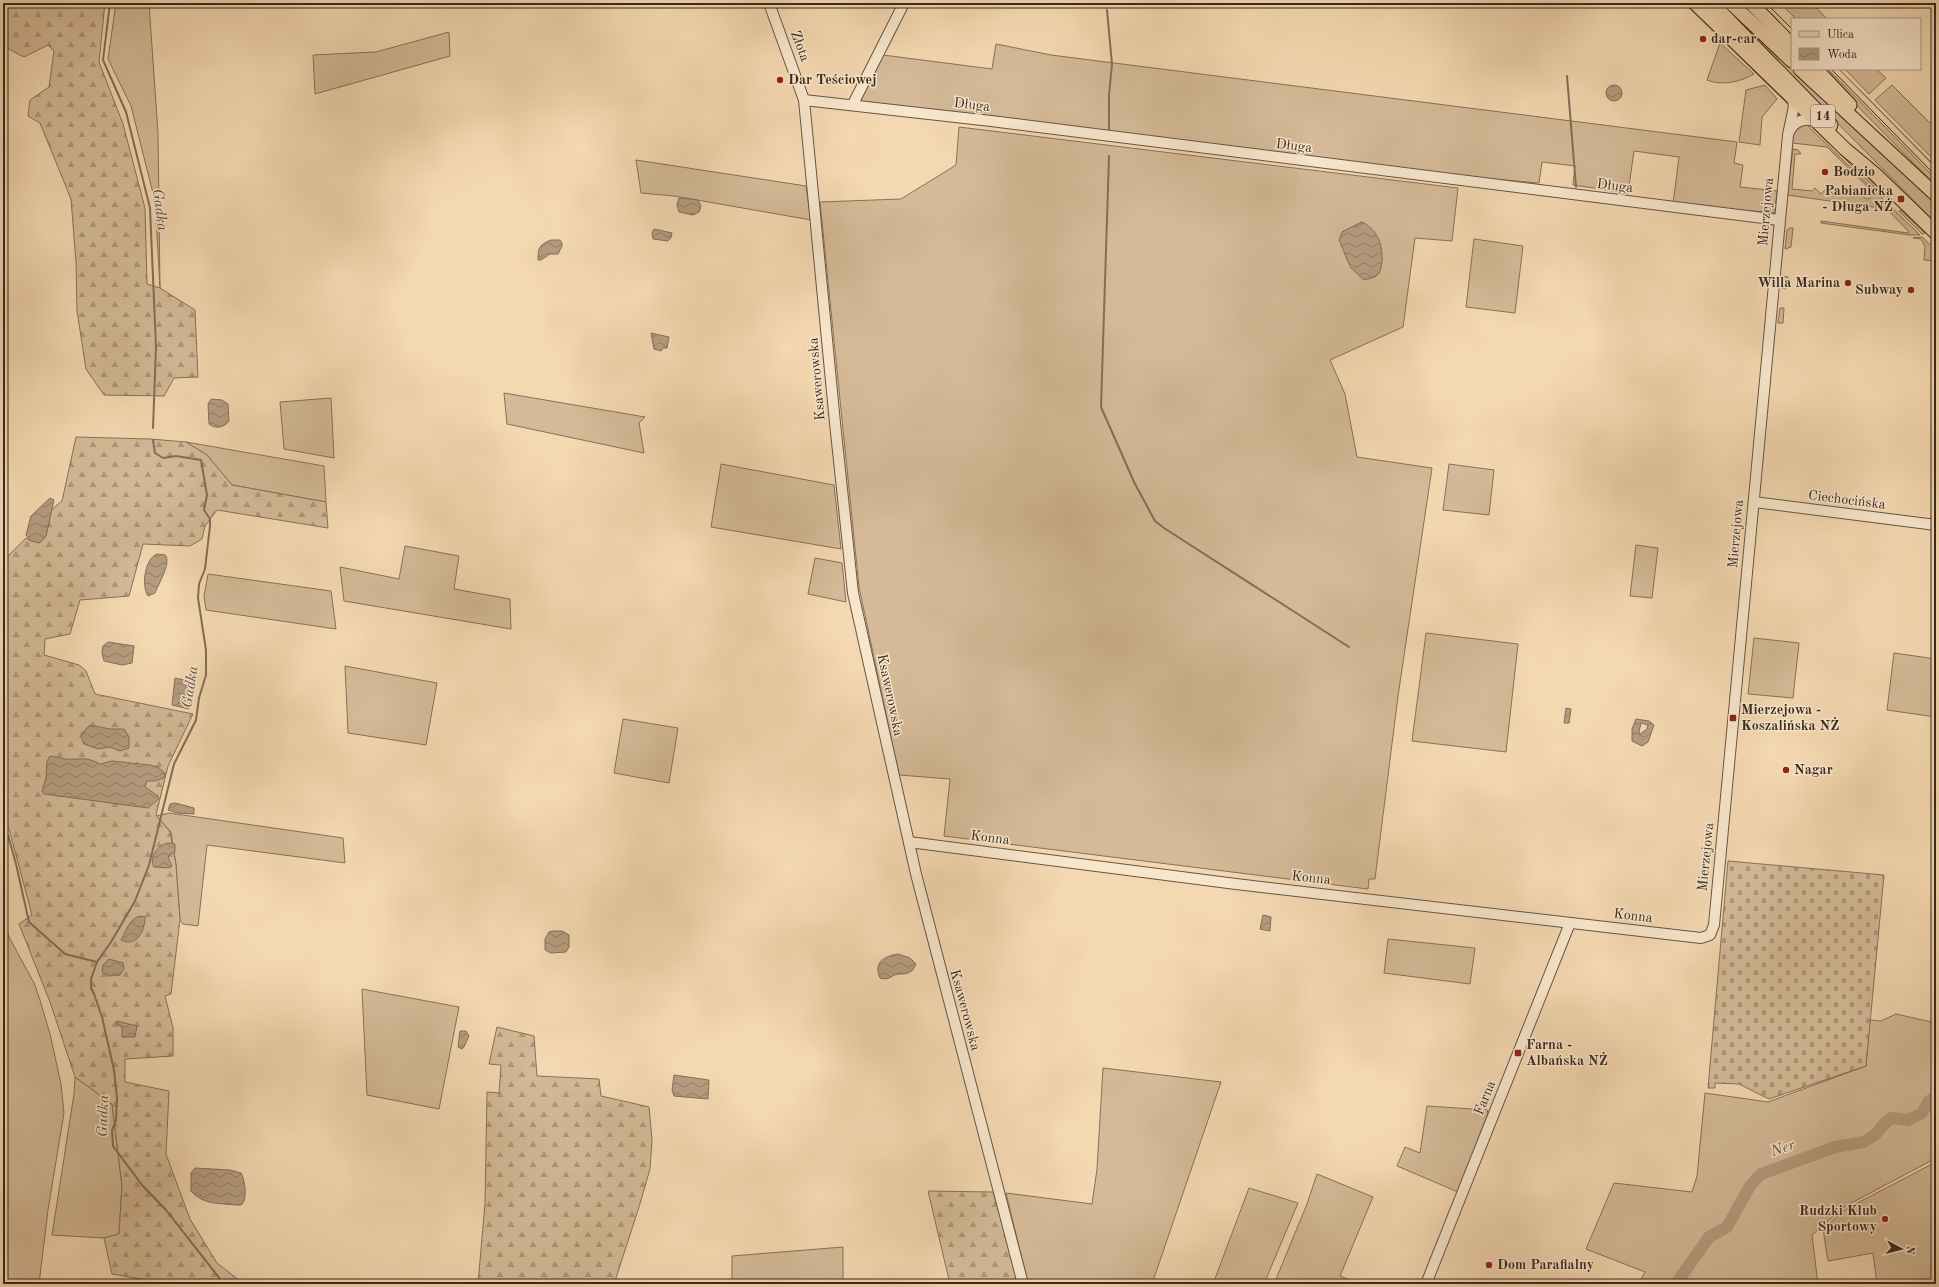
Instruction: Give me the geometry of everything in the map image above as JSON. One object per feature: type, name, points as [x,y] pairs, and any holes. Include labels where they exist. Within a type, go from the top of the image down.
[{"type":"main road","points":[[1695,3],[1816,122],[1875,174]]},
{"type":"main road","name":"14","points":[[1712,3],[1850,144],[1875,174],[1936,233]]},
{"type":"main road","points":[[1731,3],[1791,60]]},
{"type":"main road","points":[[1751,3],[1791,44]]},
{"type":"main road","name":"14","points":[[1801,70],[1936,195]]},
{"type":"main road","points":[[1817,70],[1864,120],[1893,154]]},
{"type":"street","name":"Złota","points":[[769,3],[804,100]]},
{"type":"street","points":[[853,104],[904,3]]},
{"type":"street","name":"Mierzejowa","points":[[1710,935],[1714,925],[1788,135],[1794,106],[1792,98]]},
{"type":"street","name":"Długa","points":[[804,100],[853,104],[1780,220]]},
{"type":"street","name":"Ksawerowska","points":[[804,100],[853,593],[940,973],[1023,1284]]},
{"type":"street","points":[[1788,135],[1792,126],[1798,122],[1808,119],[1816,122]]},
{"type":"street","name":"Ciechocińska","points":[[1754,502],[1936,525]]},
{"type":"street","name":"Konna","points":[[909,842],[1236,884],[1570,923],[1701,938],[1710,935]]},
{"type":"street","name":"Farna","points":[[1426,1284],[1570,923]]},
{"type":"green space","points":[[3,3],[105,3],[99,62],[123,124],[145,208],[147,284],[160,288],[195,310],[198,377],[174,378],[164,396],[104,395],[86,369],[77,311],[76,262],[71,199],[40,123],[28,116],[30,100],[49,87],[54,51],[48,45],[24,57],[3,46]]},
{"type":"green space","points":[[116,3],[149,3],[158,133],[160,288],[155,201],[131,106],[108,59]]},
{"type":"green space","points":[[1684,3],[1689,3],[1788,99],[1791,107]]},
{"type":"green space","points":[[1780,3],[1812,3],[1826,18],[1795,18]]},
{"type":"green space","points":[[1742,19],[1791,65],[1791,70],[1796,70],[1936,204],[1935,222],[1738,22]]},
{"type":"green space","points":[[449,32],[450,56],[315,94],[313,55],[376,52]]},
{"type":"green space","points":[[1720,43],[1754,74],[1743,79],[1725,83],[1707,80]]},
{"type":"green space","points":[[996,44],[1051,55],[1737,142],[1734,163],[1743,165],[1740,187],[1777,191],[1775,213],[1673,204],[1679,157],[1634,151],[1628,193],[1573,185],[1575,166],[1542,162],[1539,183],[1469,177],[859,101],[883,55],[992,69]]},
{"type":"green space","points":[[1822,70],[1829,70],[1934,177],[1932,179],[1936,186]]},
{"type":"green space","points":[[1840,70],[1936,167],[1936,168]]},
{"type":"green space","points":[[1846,70],[1877,70],[1886,78],[1869,94]]},
{"type":"green space","points":[[1765,85],[1777,99],[1762,117],[1760,145],[1739,142],[1746,90]]},
{"type":"green space","points":[[1892,85],[1936,129],[1936,162],[1875,100]]},
{"type":"green space","points":[[1808,123],[1815,126],[1886,195],[1884,197]]},
{"type":"green space","points":[[1806,124],[1920,235],[1910,235],[1821,223],[1821,221],[1909,232],[1887,209],[1787,195],[1793,149],[1798,150],[1801,154],[1795,154],[1792,189],[1812,191],[1815,188],[1821,194],[1827,188],[1835,196],[1843,188],[1851,197],[1857,191],[1865,198],[1869,199],[1874,193],[1827,147],[1792,143],[1795,131],[1799,127]]},
{"type":"green space","points":[[959,127],[1458,188],[1452,241],[1415,238],[1403,327],[1330,360],[1345,394],[1357,457],[1432,468],[1398,696],[1375,879],[1369,879],[1368,889],[944,836],[950,779],[899,775],[859,587],[820,202],[901,199],[956,165]],"holes":[[[1362,222],[1364,280],[1347,259],[1343,247],[1342,232]]]},
{"type":"green space","points":[[636,160],[806,186],[811,220],[674,196],[641,193]]},
{"type":"green space","points":[[1901,210],[1925,233],[1922,234],[1899,211]]},
{"type":"green space","points":[[1793,228],[1791,247],[1785,249],[1787,230]]},
{"type":"green space","points":[[1922,237],[1936,250],[1936,261],[1924,260],[1925,246],[1921,239],[1913,238]]},
{"type":"green space","points":[[1474,239],[1523,246],[1515,313],[1466,307]]},
{"type":"green space","points":[[1782,276],[1788,277],[1786,289],[1781,288]]},
{"type":"green space","points":[[1780,308],[1784,308],[1783,323],[1778,323]]},
{"type":"green space","points":[[504,393],[645,417],[639,423],[644,453],[507,424]]},
{"type":"green space","points":[[331,398],[334,458],[284,449],[280,402]]},
{"type":"green space","points":[[76,437],[150,439],[186,442],[207,455],[232,485],[326,502],[328,528],[217,510],[205,526],[202,539],[190,546],[143,544],[129,596],[80,600],[70,634],[45,639],[44,655],[79,665],[86,671],[95,694],[193,714],[168,766],[156,815],[170,832],[176,865],[180,920],[171,994],[165,996],[173,1028],[173,1056],[125,1059],[125,1082],[169,1091],[166,1154],[190,1219],[217,1263],[244,1284],[169,1284],[112,1274],[104,1238],[119,1234],[122,1186],[112,1104],[75,1077],[50,1002],[19,924],[32,915],[9,829],[3,822],[3,570],[6,558],[26,538],[31,541],[46,536],[51,510],[62,501]]},
{"type":"green space","points":[[186,442],[324,466],[326,502],[232,485],[207,455]]},
{"type":"green space","points":[[721,464],[834,485],[841,549],[711,527]]},
{"type":"green space","points":[[1449,464],[1494,470],[1489,515],[1443,510]]},
{"type":"green space","points":[[1636,545],[1658,548],[1652,598],[1630,596]]},
{"type":"green space","points":[[405,546],[459,556],[454,589],[510,599],[511,629],[344,601],[340,567],[399,579]]},
{"type":"green space","points":[[815,558],[842,563],[846,602],[808,594]]},
{"type":"green space","points":[[208,574],[331,591],[336,629],[206,610],[204,596]]},
{"type":"green space","points":[[1426,633],[1518,644],[1506,752],[1412,741]]},
{"type":"green space","points":[[1754,638],[1799,643],[1793,698],[1748,694]]},
{"type":"green space","points":[[1894,653],[1936,659],[1936,717],[1887,710]]},
{"type":"green space","points":[[345,666],[437,683],[426,745],[348,733]]},
{"type":"green space","points":[[623,719],[678,728],[669,783],[614,773]]},
{"type":"green space","points":[[169,813],[343,838],[345,863],[207,845],[198,926],[183,924],[180,920],[176,865],[171,832],[156,816]]},
{"type":"green space","points":[[1728,861],[1884,875],[1866,1066],[1769,1099],[1739,1084],[1715,1083],[1715,1088],[1708,1088]]},
{"type":"green space","points":[[3,921],[10,939],[34,983],[40,1000],[50,1034],[61,1084],[64,1113],[48,1210],[39,1284],[3,1284]]},
{"type":"green space","points":[[1388,939],[1475,948],[1470,984],[1384,973]]},
{"type":"green space","points":[[362,989],[459,1007],[439,1109],[367,1095]]},
{"type":"green space","points":[[1896,1014],[1936,1023],[1936,1158],[1844,1207],[1812,1235],[1818,1284],[1638,1284],[1645,1272],[1586,1249],[1614,1183],[1692,1192],[1697,1176],[1705,1093],[1768,1102],[1866,1066],[1870,1020],[1881,1021]]},
{"type":"green space","points":[[497,1027],[534,1036],[537,1076],[599,1079],[601,1096],[649,1107],[652,1140],[650,1169],[614,1284],[478,1284],[485,1203],[487,1092],[499,1093],[501,1065],[489,1064]]},
{"type":"green space","points":[[1103,1068],[1221,1082],[1152,1284],[1028,1284],[1006,1193],[1092,1204],[1097,1169]]},
{"type":"green space","points":[[75,1077],[112,1104],[122,1186],[119,1234],[104,1238],[52,1235],[74,1094]]},
{"type":"green space","points":[[1427,1106],[1487,1110],[1488,1113],[1458,1192],[1397,1166],[1405,1147],[1420,1153]]},
{"type":"green space","name":"Rudzki Klub Sportowy","points":[[1936,1162],[1936,1284],[1877,1284],[1873,1253],[1828,1261],[1823,1229],[1846,1209]]},
{"type":"green space","points":[[1317,1174],[1373,1197],[1340,1276],[1360,1284],[1274,1284],[1307,1204]]},
{"type":"green space","points":[[1249,1188],[1298,1203],[1264,1284],[1213,1284]]},
{"type":"green space","points":[[928,1191],[993,1192],[1020,1284],[950,1284]]},
{"type":"green space","points":[[843,1247],[843,1284],[732,1284],[732,1256]]},
{"type":"water","points":[[1611,85],[1617,85],[1622,90],[1620,99],[1617,101],[1611,101],[1606,96],[1606,90]]},
{"type":"water","points":[[679,198],[698,200],[701,206],[699,212],[693,215],[679,212],[677,205]]},
{"type":"water","points":[[1362,222],[1376,234],[1382,250],[1382,262],[1378,275],[1364,280],[1351,268],[1339,240],[1342,232]]},
{"type":"water","points":[[654,229],[672,233],[671,238],[668,241],[653,239],[652,233]]},
{"type":"water","points":[[551,240],[560,240],[562,243],[558,254],[550,254],[541,260],[538,260],[540,247]]},
{"type":"water","points":[[651,333],[669,337],[667,348],[663,348],[661,351],[654,349]]},
{"type":"water","points":[[211,399],[222,400],[228,404],[229,421],[222,426],[214,427],[209,424],[208,404]]},
{"type":"water","points":[[50,498],[54,500],[46,536],[40,543],[31,541],[26,535],[31,516]]},
{"type":"water","points":[[157,554],[165,555],[167,558],[166,568],[155,593],[148,596],[145,586],[145,573],[150,561]]},
{"type":"water","points":[[108,642],[134,646],[132,663],[122,665],[104,661],[102,653],[103,646]]},
{"type":"water","points":[[175,678],[195,682],[189,709],[172,705]]},
{"type":"water","points":[[1566,708],[1571,709],[1569,723],[1564,723]]},
{"type":"water","points":[[1636,719],[1649,721],[1654,725],[1648,742],[1642,746],[1632,741],[1632,729]],"holes":[[[1641,723],[1648,725],[1647,729],[1640,734]]]},
{"type":"water","points":[[90,725],[110,729],[124,729],[129,737],[129,748],[120,751],[110,747],[98,749],[84,744],[81,737]]},
{"type":"water","points":[[50,756],[64,759],[87,759],[100,764],[112,761],[158,767],[165,773],[164,778],[155,781],[147,781],[145,787],[158,796],[159,799],[148,808],[44,794],[42,791],[46,778],[47,761]]},
{"type":"water","points":[[175,803],[194,808],[194,814],[178,813],[168,810],[170,804]]},
{"type":"water","points":[[169,843],[175,844],[175,852],[170,854],[168,857],[172,866],[169,868],[154,867],[152,859],[153,855],[162,845]]},
{"type":"water","points":[[1263,915],[1271,917],[1270,931],[1260,929]]},
{"type":"water","points":[[140,916],[145,917],[145,922],[142,932],[136,940],[127,942],[121,940],[131,922]]},
{"type":"water","points":[[562,931],[569,935],[569,947],[566,952],[551,953],[545,950],[545,939],[549,932]]},
{"type":"water","points":[[898,954],[910,958],[916,964],[913,970],[906,974],[898,974],[883,979],[880,978],[878,968],[881,961],[888,956]]},
{"type":"water","points":[[109,959],[123,963],[124,968],[120,975],[109,976],[102,972],[103,965]]},
{"type":"water","points":[[117,1021],[137,1026],[135,1037],[122,1037],[122,1027],[116,1024]]},
{"type":"water","points":[[460,1031],[466,1031],[469,1036],[462,1049],[458,1047]]},
{"type":"water","points":[[674,1075],[709,1080],[708,1099],[674,1096],[672,1090]]},
{"type":"water","points":[[195,1168],[230,1170],[241,1173],[244,1180],[245,1199],[241,1205],[206,1201],[196,1196],[191,1191],[191,1173]]},
{"type":"waterway","name":"Gadka","points":[[110,3],[103,60],[126,112],[150,208],[156,347],[153,428]]},
{"type":"waterway","points":[[1107,10],[1112,64],[1109,95],[1109,130]]},
{"type":"waterway","points":[[1567,76],[1576,187]]},
{"type":"waterway","points":[[1109,156],[1101,407],[1134,482],[1155,521],[1164,528],[1349,647]]},
{"type":"waterway","name":"Gadka","points":[[153,440],[155,453],[163,458],[176,456],[201,460],[207,495],[204,510],[210,519],[205,569],[199,584],[198,598],[206,650],[206,675],[199,698],[196,720],[174,764],[149,865],[135,901],[111,942],[97,962],[91,979],[91,988],[102,1017],[114,1070],[117,1098],[116,1120],[112,1130],[113,1146],[142,1185],[166,1210],[224,1284]]},
{"type":"waterway","name":"Gadka","points":[[3,828],[8,835],[29,922],[65,954],[97,962]]},
{"type":"waterway","name":"Ner","points":[[1676,1284],[1709,1237],[1727,1227],[1750,1186],[1761,1174],[1835,1147],[1864,1142],[1875,1135],[1885,1123],[1892,1118],[1908,1120],[1922,1113],[1928,1102],[1936,1096]]},
{"type":"tram line","points":[[1766,3],[1791,28]]},
{"type":"tram line","points":[[1832,70],[1936,176]]},
{"type":"place","name":"dar-car","points":[[1703,39]]},
{"type":"place","name":"Dar Teściowej","points":[[780,80]]},
{"type":"place","name":"Bodzio","points":[[1825,172]]},
{"type":"place","name":"Pabianicka - Długa NŻ","points":[[1901,199]]},
{"type":"place","name":"Willa Marina","points":[[1848,283]]},
{"type":"place","name":"Subway","points":[[1911,290]]},
{"type":"place","name":"Mierzejowa - Koszalińska NŻ","points":[[1733,718]]},
{"type":"place","name":"Nagar","points":[[1786,770]]},
{"type":"place","name":"Farna - Albańska NŻ","points":[[1518,1053]]},
{"type":"place","name":"Rudzki Klub Sportowy","points":[[1885,1219]]},
{"type":"place","name":"Dom Parafialny","points":[[1489,1265]]}]
